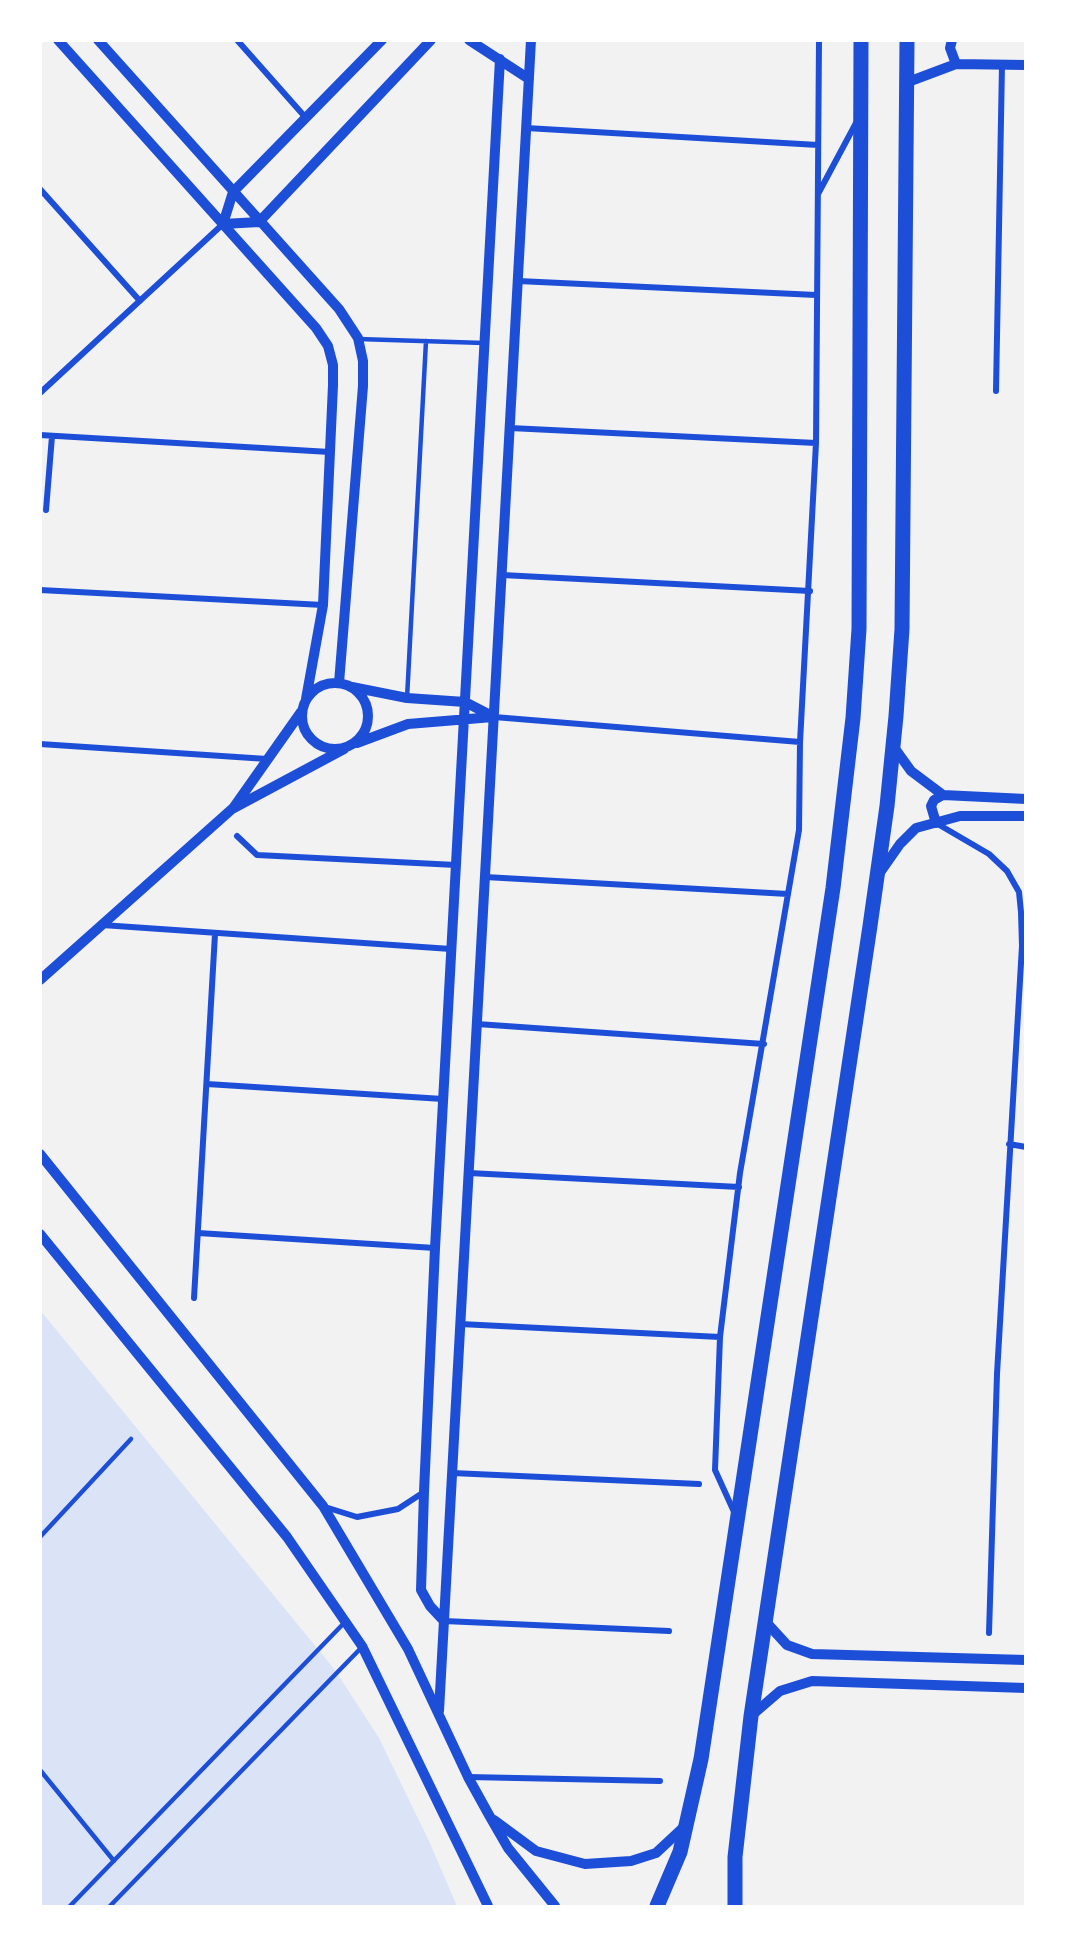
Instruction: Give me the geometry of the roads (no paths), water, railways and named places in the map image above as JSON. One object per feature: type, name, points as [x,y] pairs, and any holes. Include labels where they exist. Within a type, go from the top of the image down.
[{"type":"main road","points":[[657,1906],[680,1852],[701,1759],[833,888],[853,718],[859,629],[861,40]]},
{"type":"main road","points":[[735,1906],[735,1857],[751,1716],[877,876],[892,746],[902,629],[907,40]]},
{"type":"street","points":[[40,980],[232,809],[301,711],[306,699],[323,605],[333,385],[328,346],[316,328],[58,40]]},
{"type":"street","points":[[98,40],[339,309],[358,339],[363,361],[363,386],[339,682]]},
{"type":"street","points":[[237,40],[306,118]]},
{"type":"street","points":[[40,393],[223,224],[233,192],[382,40]]},
{"type":"street","points":[[223,224],[259,222],[431,40]]},
{"type":"street","points":[[469,40],[529,79]]},
{"type":"street","points":[[439,1712],[531,40]]},
{"type":"street","points":[[737,1519],[715,1470],[720,1337],[739,1187],[799,830],[801,742],[816,443],[819,40]]},
{"type":"street","points":[[952,40],[950,48],[956,64]]},
{"type":"street","points":[[500,59],[435,1248],[422,1590],[430,1606],[444,1621],[669,1630]]},
{"type":"street","points":[[908,82],[956,64],[1026,65]]},
{"type":"street","points":[[996,391],[1002,65]]},
{"type":"street","points":[[817,195],[861,115]]},
{"type":"street","points":[[526,128],[818,145]]},
{"type":"street","points":[[40,189],[140,301]]},
{"type":"street","points":[[518,281],[816,295]]},
{"type":"street","points":[[510,428],[816,443]]},
{"type":"street","points":[[40,435],[330,452]]},
{"type":"street","points":[[46,510],[52,436]]},
{"type":"street","points":[[502,575],[810,591]]},
{"type":"street","points":[[40,590],[323,605]]},
{"type":"street","points":[[306,699],[314,689],[339,682],[352,687],[407,698],[465,702],[494,717]]},
{"type":"street","points":[[352,687],[362,696],[368,708],[369,721],[364,733],[356,743]]},
{"type":"street","points":[[301,711],[302,725],[308,737],[318,746],[330,750],[344,749]]},
{"type":"street","points":[[232,809],[356,743],[408,724],[494,717],[801,742]]},
{"type":"street","points":[[40,744],[268,759]]},
{"type":"street","points":[[892,746],[911,771],[942,795]]},
{"type":"street","points":[[989,1634],[997,1374],[1022,946],[1019,892],[1007,871],[989,854],[936,823],[931,806],[934,800],[942,795],[1026,799]]},
{"type":"street","points":[[877,876],[900,844],[916,828],[960,816],[1026,816]]},
{"type":"street","points":[[237,836],[257,855],[456,865]]},
{"type":"street","points":[[485,877],[788,894]]},
{"type":"street","points":[[102,925],[451,948]]},
{"type":"street","points":[[194,1298],[215,934]]},
{"type":"street","points":[[477,1024],[764,1044]]},
{"type":"street","points":[[207,1084],[443,1099]]},
{"type":"street","points":[[1009,1144],[1026,1147]]},
{"type":"street","points":[[40,1154],[323,1506],[408,1649],[468,1777],[508,1848],[555,1906]]},
{"type":"street","points":[[469,1173],[739,1187]]},
{"type":"street","points":[[198,1233],[435,1248]]},
{"type":"street","points":[[40,1234],[286,1537],[362,1646],[488,1906]]},
{"type":"street","points":[[460,1324],[720,1337]]},
{"type":"street","points":[[452,1473],[699,1484]]},
{"type":"street","points":[[323,1506],[357,1517],[398,1509],[424,1492]]},
{"type":"street","points":[[765,1621],[787,1645],[812,1654],[1026,1660]]},
{"type":"street","points":[[751,1716],[780,1691],[812,1681],[1026,1688]]},
{"type":"street","points":[[468,1777],[660,1781]]},
{"type":"street","points":[[489,1815],[536,1851],[585,1864],[631,1861],[656,1853],[686,1826]]},
{"type":"lane","points":[[358,339],[484,343]]},
{"type":"lane","points":[[407,698],[426,341]]},
{"type":"lane","points":[[40,1537],[131,1439]]},
{"type":"lane","points":[[70,1906],[345,1622]]},
{"type":"lane","points":[[110,1906],[362,1646]]},
{"type":"lane","points":[[40,1770],[114,1861]]}]
